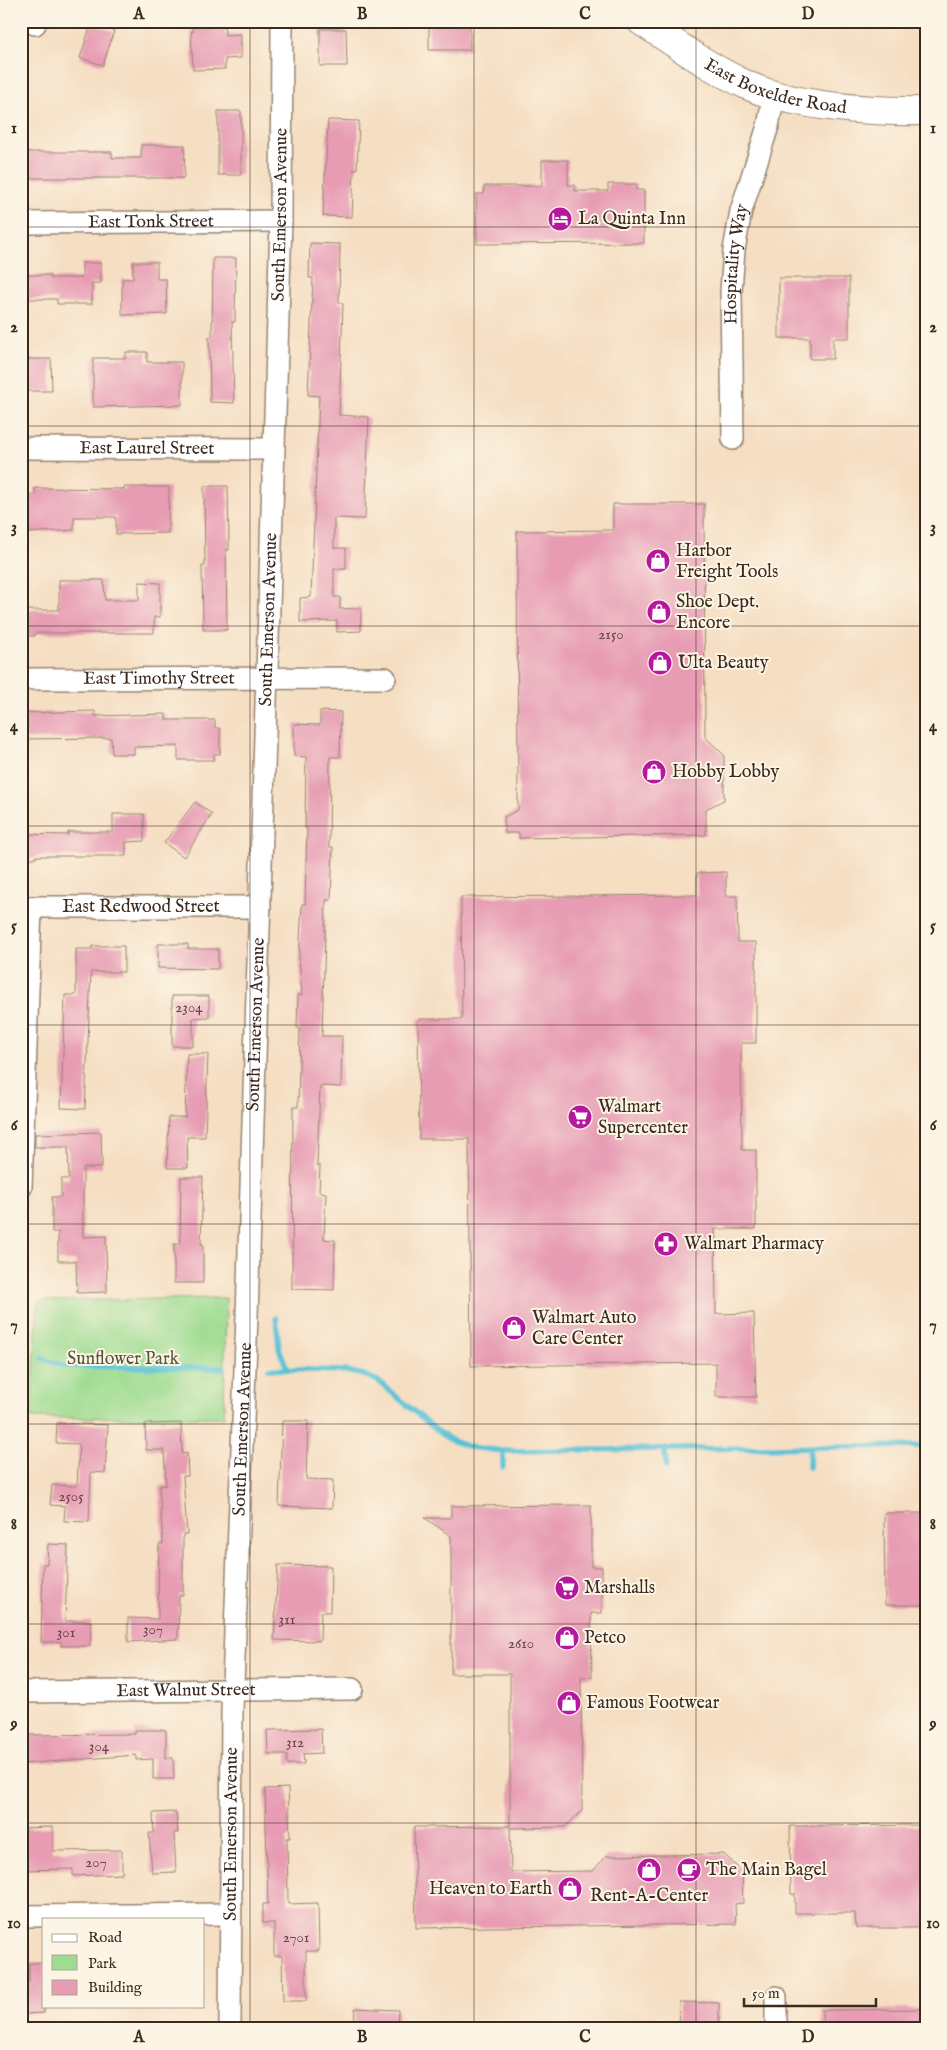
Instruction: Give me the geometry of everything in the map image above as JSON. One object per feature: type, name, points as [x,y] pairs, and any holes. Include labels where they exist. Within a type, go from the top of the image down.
[{"type":"main road","name":"East Boxelder Road","points":[[640,21],[706,63],[749,86],[774,95],[854,108],[926,111]]},
{"type":"street","name":"South Emerson Avenue","points":[[230,2029],[232,1690],[260,907],[281,221],[282,21]]},
{"type":"street","name":"Hospitality Way","points":[[733,439],[731,291],[734,250],[741,211],[768,126],[774,95]]},
{"type":"street","name":"East Tonk Street","points":[[21,223],[281,221]]},
{"type":"street","name":"East Laurel Street","points":[[21,448],[273,449]]},
{"type":"street","name":"East Timothy Street","points":[[21,679],[385,678]]},
{"type":"street","name":"East Redwood Street","points":[[26,907],[260,907]]},
{"type":"street","points":[[21,1187],[26,907]]},
{"type":"street","name":"East Walnut Street","points":[[21,1692],[352,1689]]},
{"type":"street","points":[[21,1916],[230,1914]]},
{"type":"street","points":[[776,1997],[776,2029]]},
{"type":"green space","name":"Sunflower Park","points":[[226,1298],[224,1417],[31,1418],[38,1301]]},
{"type":"building","points":[[429,21],[470,21],[470,50],[429,50]]},
{"type":"building","points":[[91,24],[114,31],[103,65],[80,58]]},
{"type":"building","points":[[193,24],[224,24],[225,35],[241,34],[241,58],[225,59],[225,69],[193,70],[191,32],[193,32]]},
{"type":"building","points":[[320,29],[346,29],[347,66],[320,66]]},
{"type":"building","points":[[218,111],[241,111],[241,175],[218,175]]},
{"type":"building","points":[[328,120],[359,121],[352,217],[323,216]]},
{"type":"building","points":[[141,145],[185,145],[184,178],[21,178],[21,152],[112,152],[112,158],[141,158]]},
{"type":"building","name":"La Quinta Inn","points":[[542,160],[568,160],[568,185],[575,185],[575,191],[608,191],[608,184],[636,184],[636,190],[644,190],[644,243],[477,244],[476,194],[484,194],[484,186],[542,186]]},
{"type":"building","points":[[310,243],[340,244],[339,303],[343,304],[339,415],[369,417],[365,519],[334,518],[334,548],[346,548],[346,569],[334,569],[334,597],[340,597],[340,609],[361,608],[361,631],[337,632],[337,621],[300,622],[300,598],[311,597],[319,396],[308,395],[313,278],[309,278]]},
{"type":"building","points":[[213,258],[236,258],[235,322],[232,322],[234,403],[210,402],[209,337],[212,337]]},
{"type":"building","points":[[133,262],[157,262],[157,279],[166,279],[167,314],[122,315],[122,279],[133,279]]},
{"type":"building","points":[[82,263],[101,263],[101,283],[92,283],[92,304],[57,304],[57,299],[21,299],[21,275],[50,275],[50,278],[82,278]]},
{"type":"building","points":[[779,278],[849,278],[849,338],[833,338],[833,359],[810,359],[810,338],[779,338]]},
{"type":"building","points":[[126,352],[147,352],[147,362],[182,362],[182,405],[93,407],[93,358],[126,358]]},
{"type":"building","points":[[21,359],[51,359],[52,391],[21,391]]},
{"type":"building","points":[[204,486],[228,486],[229,550],[226,550],[227,630],[203,630],[202,566],[205,566]]},
{"type":"building","points":[[124,487],[169,487],[168,533],[116,534],[116,517],[74,517],[74,530],[26,533],[26,495],[35,495],[35,488],[124,489]]},
{"type":"building","points":[[613,504],[704,504],[705,737],[724,755],[724,800],[706,809],[706,835],[519,838],[519,833],[505,833],[504,817],[518,810],[517,531],[613,530]]},
{"type":"building","points":[[59,580],[104,580],[105,600],[139,600],[139,582],[160,583],[160,617],[154,617],[154,633],[35,633],[35,636],[21,636],[21,610],[59,610]]},
{"type":"building","points":[[95,711],[95,716],[166,714],[166,720],[215,720],[215,728],[220,728],[220,754],[214,754],[214,760],[178,760],[178,746],[134,747],[134,754],[112,754],[111,738],[21,739],[21,713]]},
{"type":"building","points":[[320,711],[341,712],[340,757],[330,757],[329,847],[333,847],[331,900],[326,900],[322,1036],[342,1036],[341,1087],[320,1086],[317,1166],[320,1166],[319,1192],[326,1193],[324,1239],[335,1240],[334,1290],[292,1289],[293,1107],[298,1107],[300,1028],[297,1028],[298,995],[302,995],[299,957],[302,904],[305,904],[307,828],[305,828],[306,757],[294,756],[294,724],[320,725]]},
{"type":"building","points":[[195,802],[212,814],[184,857],[164,843]]},
{"type":"building","points":[[113,814],[144,814],[144,841],[126,842],[126,856],[36,856],[36,858],[21,858],[21,834],[68,835],[68,832],[113,832]]},
{"type":"building","name":"Walmart Supercenter","points":[[726,872],[726,896],[737,896],[738,942],[756,942],[756,1043],[741,1043],[742,1150],[756,1150],[756,1229],[715,1229],[716,1314],[754,1313],[756,1397],[716,1397],[716,1363],[471,1366],[469,1139],[419,1139],[418,1019],[462,1019],[461,897],[697,895],[697,873]]},
{"type":"building","points":[[158,944],[188,944],[188,949],[218,949],[218,969],[158,968]]},
{"type":"building","points":[[92,946],[124,946],[124,972],[91,972],[85,1109],[61,1108],[65,995],[76,995],[76,949],[92,949]]},
{"type":"building","points":[[172,996],[209,996],[209,1017],[193,1018],[193,1046],[172,1046]]},
{"type":"building","points":[[187,1054],[208,1054],[205,1137],[187,1137],[188,1168],[167,1168],[169,1117],[185,1117]]},
{"type":"building","points":[[101,1132],[102,1168],[83,1168],[83,1237],[106,1236],[107,1292],[77,1293],[76,1261],[58,1261],[58,1232],[52,1232],[52,1197],[61,1197],[61,1179],[69,1179],[68,1147],[35,1147],[35,1134]]},
{"type":"building","points":[[181,1177],[203,1177],[201,1244],[203,1244],[203,1283],[174,1283],[174,1244],[180,1244]]},
{"type":"building","points":[[282,1421],[308,1421],[306,1479],[333,1480],[332,1508],[279,1506]]},
{"type":"building","points":[[57,1423],[108,1425],[105,1473],[91,1472],[89,1522],[64,1521],[65,1506],[50,1505],[52,1485],[77,1486],[79,1444],[56,1443]]},
{"type":"building","points":[[181,1423],[182,1454],[187,1453],[188,1476],[183,1476],[187,1534],[183,1534],[183,1595],[179,1595],[178,1639],[128,1642],[128,1618],[158,1619],[159,1544],[163,1544],[159,1486],[166,1485],[164,1450],[146,1450],[145,1424]]},
{"type":"building","points":[[591,1505],[591,1567],[602,1567],[602,1613],[591,1613],[592,1677],[581,1678],[582,1811],[565,1827],[510,1828],[511,1872],[593,1871],[606,1856],[724,1854],[742,1872],[743,1903],[735,1904],[736,1924],[416,1928],[414,1827],[510,1826],[510,1674],[451,1674],[451,1536],[425,1518],[451,1518],[451,1506]]},
{"type":"building","points":[[884,1513],[926,1513],[926,1605],[885,1605]]},
{"type":"building","points":[[48,1544],[68,1545],[65,1621],[91,1621],[90,1646],[61,1646],[61,1642],[41,1642],[43,1564],[47,1564]]},
{"type":"building","points":[[278,1565],[331,1566],[330,1612],[321,1612],[320,1641],[274,1640]]},
{"type":"building","points":[[321,1729],[322,1753],[303,1754],[304,1764],[287,1764],[287,1754],[268,1754],[267,1730]]},
{"type":"building","points":[[135,1730],[166,1730],[166,1758],[173,1758],[174,1779],[153,1779],[153,1759],[136,1760],[136,1755],[21,1764],[21,1735],[135,1734]]},
{"type":"building","points":[[288,1788],[290,1838],[287,1838],[288,1904],[318,1903],[319,1951],[306,1951],[306,2001],[283,2001],[282,1956],[274,1956],[274,1923],[263,1923],[263,1904],[268,1904],[265,1789]]},
{"type":"building","points":[[176,1812],[178,1833],[174,1833],[176,1872],[152,1873],[149,1833],[154,1833],[153,1813]]},
{"type":"building","points":[[926,1825],[926,1928],[856,1928],[855,1913],[795,1913],[795,1894],[791,1894],[790,1826]]},
{"type":"building","points":[[53,1827],[53,1851],[122,1850],[122,1874],[73,1876],[73,1869],[21,1870],[21,1828]]},
{"type":"building","points":[[29,1963],[42,1963],[42,2008],[44,2008],[44,2013],[25,2014],[24,1982],[29,1982]]},
{"type":"building","points":[[679,2002],[719,2003],[719,2029],[678,2029]]},
{"type":"building","points":[[355,2008],[398,2010],[397,2029],[354,2029]]},
{"type":"building","points":[[926,2009],[926,2029],[823,2029],[822,2010]]},
{"type":"waterway","points":[[276,1318],[279,1348],[287,1369]]},
{"type":"waterway","points":[[42,1358],[64,1366],[223,1368]]},
{"type":"waterway","points":[[269,1369],[346,1371],[364,1375],[378,1381],[441,1434],[453,1441],[469,1447],[503,1451],[926,1446]]},
{"type":"waterway","points":[[809,1467],[810,1447]]},
{"type":"waterway","points":[[665,1448],[666,1467]]},
{"type":"waterway","points":[[503,1451],[503,1467]]},
{"type":"place","name":"La Quinta Inn","points":[[560,219]]},
{"type":"place","name":"Harbor Freight Tools","points":[[658,561]]},
{"type":"place","name":"Shoe Dept. Encore","points":[[659,612]]},
{"type":"place","name":"Ulta Beauty","points":[[660,663]]},
{"type":"place","name":"Hobby Lobby","points":[[654,772]]},
{"type":"place","name":"Walmart Supercenter","points":[[580,1117]]},
{"type":"place","name":"Walmart Pharmacy","points":[[666,1244]]},
{"type":"place","name":"Walmart Auto Care Center","points":[[514,1328]]},
{"type":"place","name":"Marshalls","points":[[567,1588]]},
{"type":"place","name":"Petco","points":[[567,1638]]},
{"type":"place","name":"Famous Footwear","points":[[569,1703]]},
{"type":"place","name":"Rent-A-Center","points":[[649,1870]]},
{"type":"place","name":"The Main Bagel","points":[[689,1870]]},
{"type":"place","name":"Heaven to Earth","points":[[570,1889]]}]
